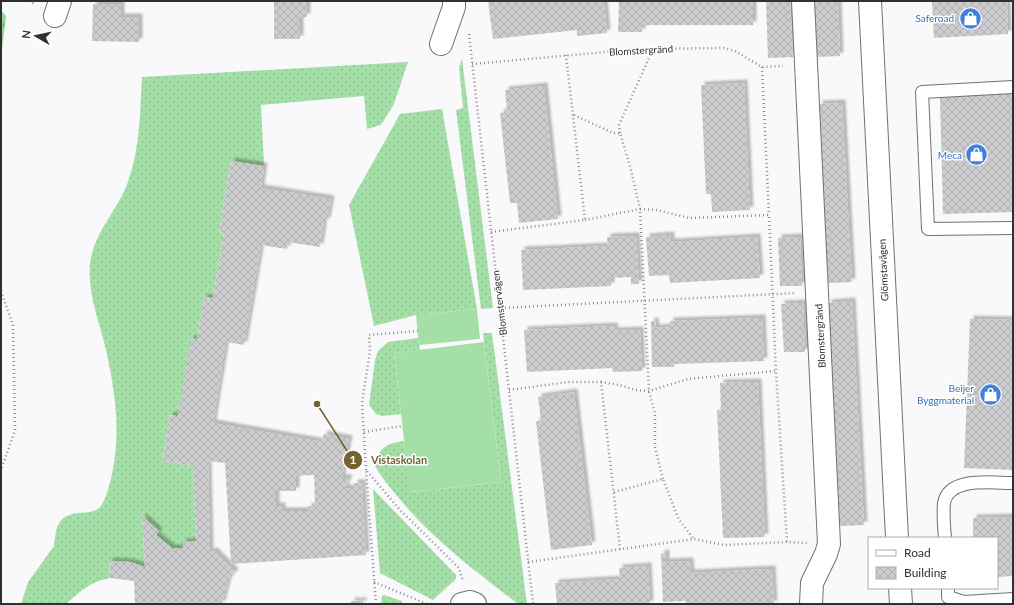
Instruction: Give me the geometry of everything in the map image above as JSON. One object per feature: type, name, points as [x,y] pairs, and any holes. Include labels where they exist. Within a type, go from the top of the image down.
[{"type":"street","points":[[442,44],[454,7],[454,1]]},
{"type":"street","name":"Blomstergränd","points":[[803,1],[829,544],[826,554],[812,583],[811,604]]},
{"type":"street","name":"Glömstavägen","points":[[870,1],[898,537]]},
{"type":"street","points":[[900,589],[901,604]]},
{"type":"lane","points":[[1013,87],[922,92],[928,229],[1013,228]]},
{"type":"lane","points":[[945,537],[944,502],[952,490],[966,482],[1013,483]]},
{"type":"lane","points":[[948,589],[948,597],[964,602],[1013,599]]},
{"type":"path","name":"Blomstervägen","points":[[469,32],[533,604]]},
{"type":"path","points":[[653,48],[619,125],[640,209],[649,391],[655,414],[655,447],[663,479],[679,520],[694,539]]},
{"type":"path","name":"Blomstergränd","points":[[472,64],[653,48],[724,48],[735,51],[762,67]]},
{"type":"path","points":[[566,55],[585,220]]},
{"type":"path","points":[[786,542],[776,371],[762,67],[806,66]]},
{"type":"path","points":[[574,115],[613,133],[620,133]]},
{"type":"path","points":[[491,232],[585,220],[640,209],[657,210],[689,218],[769,215]]},
{"type":"path","points":[[1,291],[14,325],[15,430],[1,470]]},
{"type":"path","points":[[501,308],[773,293],[818,292]]},
{"type":"path","points":[[376,604],[362,403],[370,351],[369,336],[418,331]]},
{"type":"path","points":[[509,390],[568,382],[601,382],[636,390],[649,391],[688,379],[776,371]]},
{"type":"path","points":[[601,382],[620,549]]},
{"type":"path","points":[[364,432],[403,426]]},
{"type":"path","points":[[366,470],[400,510],[459,568],[469,603]]},
{"type":"path","points":[[614,492],[663,479]]},
{"type":"path","points":[[528,562],[694,539],[724,545],[786,542],[829,544]]},
{"type":"path","points":[[374,582],[427,604]]},
{"type":"green space","points":[[1,10],[6,16],[1,58]]},
{"type":"green space","points":[[462,59],[493,308],[481,309],[456,110],[463,108],[459,67]]},
{"type":"green space","points":[[408,62],[394,104],[381,125],[367,129],[364,96],[261,105],[264,166],[231,161],[219,232],[224,233],[213,298],[204,297],[197,339],[178,416],[170,415],[162,461],[193,466],[196,541],[183,548],[172,548],[156,535],[159,531],[142,517],[145,567],[130,562],[109,561],[110,578],[103,579],[92,584],[66,604],[21,604],[28,582],[54,546],[56,531],[59,523],[70,515],[89,512],[100,507],[106,497],[112,474],[116,441],[116,411],[106,352],[91,292],[90,264],[95,243],[121,197],[131,174],[137,147],[142,77]]},
{"type":"green space","points":[[442,109],[477,309],[416,315],[374,326],[349,205],[400,114]]},
{"type":"green space","points":[[477,309],[480,339],[419,345],[416,315]]},
{"type":"green space","points":[[483,333],[492,333],[527,604],[518,604],[439,540],[397,496],[375,466],[378,455],[384,448],[393,443],[404,441],[411,492],[501,482]]},
{"type":"green space","points":[[418,338],[420,350],[394,353],[401,414],[382,416],[376,414],[369,405],[375,360],[378,351],[388,342]]},
{"type":"green space","points":[[484,342],[501,482],[410,492],[394,353]]},
{"type":"green space","points":[[373,489],[456,575],[456,579],[433,600],[380,573]]},
{"type":"green space","points":[[384,595],[402,601],[402,604],[381,604],[382,596]]},
{"type":"building","points":[[274,1],[307,1],[307,17],[300,17],[300,39],[274,39]]},
{"type":"building","points":[[488,1],[604,1],[607,33],[577,36],[577,30],[493,39]]},
{"type":"building","points":[[619,1],[753,1],[753,25],[642,25],[642,32],[618,32]]},
{"type":"building","points":[[766,1],[790,1],[793,57],[768,58]]},
{"type":"building","points":[[813,1],[838,1],[840,56],[815,57]]},
{"type":"building","name":"Saferoad","points":[[932,1],[1007,1],[1008,34],[934,38]]},
{"type":"building","points":[[93,4],[121,4],[121,17],[139,17],[139,42],[92,41]]},
{"type":"building","points":[[744,83],[750,210],[712,212],[711,194],[706,194],[701,85]]},
{"type":"building","points":[[544,86],[558,219],[519,223],[517,203],[510,203],[500,113],[507,112],[505,90]]},
{"type":"building","name":"Meca","points":[[1013,93],[1013,212],[943,214],[940,98]]},
{"type":"building","points":[[842,103],[852,282],[828,283],[819,104]]},
{"type":"building","points":[[231,161],[264,166],[261,188],[331,199],[327,221],[324,221],[320,247],[288,242],[287,249],[261,245],[244,345],[226,342],[213,423],[322,442],[324,434],[349,439],[342,478],[349,478],[345,488],[355,489],[354,483],[362,483],[366,555],[231,564],[225,463],[208,461],[210,552],[214,551],[235,572],[228,581],[222,604],[135,604],[134,581],[110,578],[109,561],[130,562],[145,567],[142,516],[159,531],[156,535],[172,548],[183,548],[183,542],[196,541],[193,466],[162,461],[170,415],[178,416],[191,338],[197,339],[204,297],[213,298],[224,233],[219,232]],"holes":[[[314,475],[315,506],[308,506],[309,511],[282,511],[282,506],[276,506],[276,491],[296,491],[296,476]]]},
{"type":"building","points":[[671,235],[671,242],[757,237],[760,278],[670,283],[669,275],[649,276],[646,237]]},
{"type":"building","points":[[636,236],[639,284],[631,284],[631,277],[611,278],[611,286],[523,290],[521,250],[608,246],[607,237]]},
{"type":"building","points":[[800,237],[802,286],[780,286],[778,238]]},
{"type":"building","points":[[852,301],[864,525],[840,526],[828,303]]},
{"type":"building","points":[[803,303],[805,352],[784,352],[781,304]]},
{"type":"building","points":[[762,318],[764,361],[674,364],[674,367],[652,367],[651,321],[655,321],[656,328],[670,327],[670,321]]},
{"type":"building","name":"Beijer Byggmaterial","points":[[970,319],[1013,320],[1013,470],[964,468]]},
{"type":"building","points":[[614,326],[615,331],[640,330],[642,371],[613,372],[612,368],[527,372],[524,330]]},
{"type":"building","points":[[758,382],[765,537],[723,538],[717,410],[721,410],[720,383]]},
{"type":"building","points":[[574,392],[592,545],[551,550],[536,421],[541,421],[538,397]]},
{"type":"building","points":[[1013,517],[1013,576],[998,577],[998,537],[973,537],[973,518]]},
{"type":"building","points":[[666,553],[666,562],[690,561],[691,573],[772,569],[774,604],[686,604],[686,601],[663,602],[661,554]]},
{"type":"building","points":[[648,566],[650,604],[557,604],[555,583],[620,579],[619,568]]},
{"type":"building","points":[[351,601],[363,601],[363,604],[351,604]]},
{"type":"place","name":"Saferoad","points":[[970,18]]},
{"type":"place","name":"Meca","points":[[977,155]]},
{"type":"place","name":"Beijer Byggmaterial","points":[[990,394]]},
{"type":"place","name":"Vistaskolan","points":[[317,404]]}]
